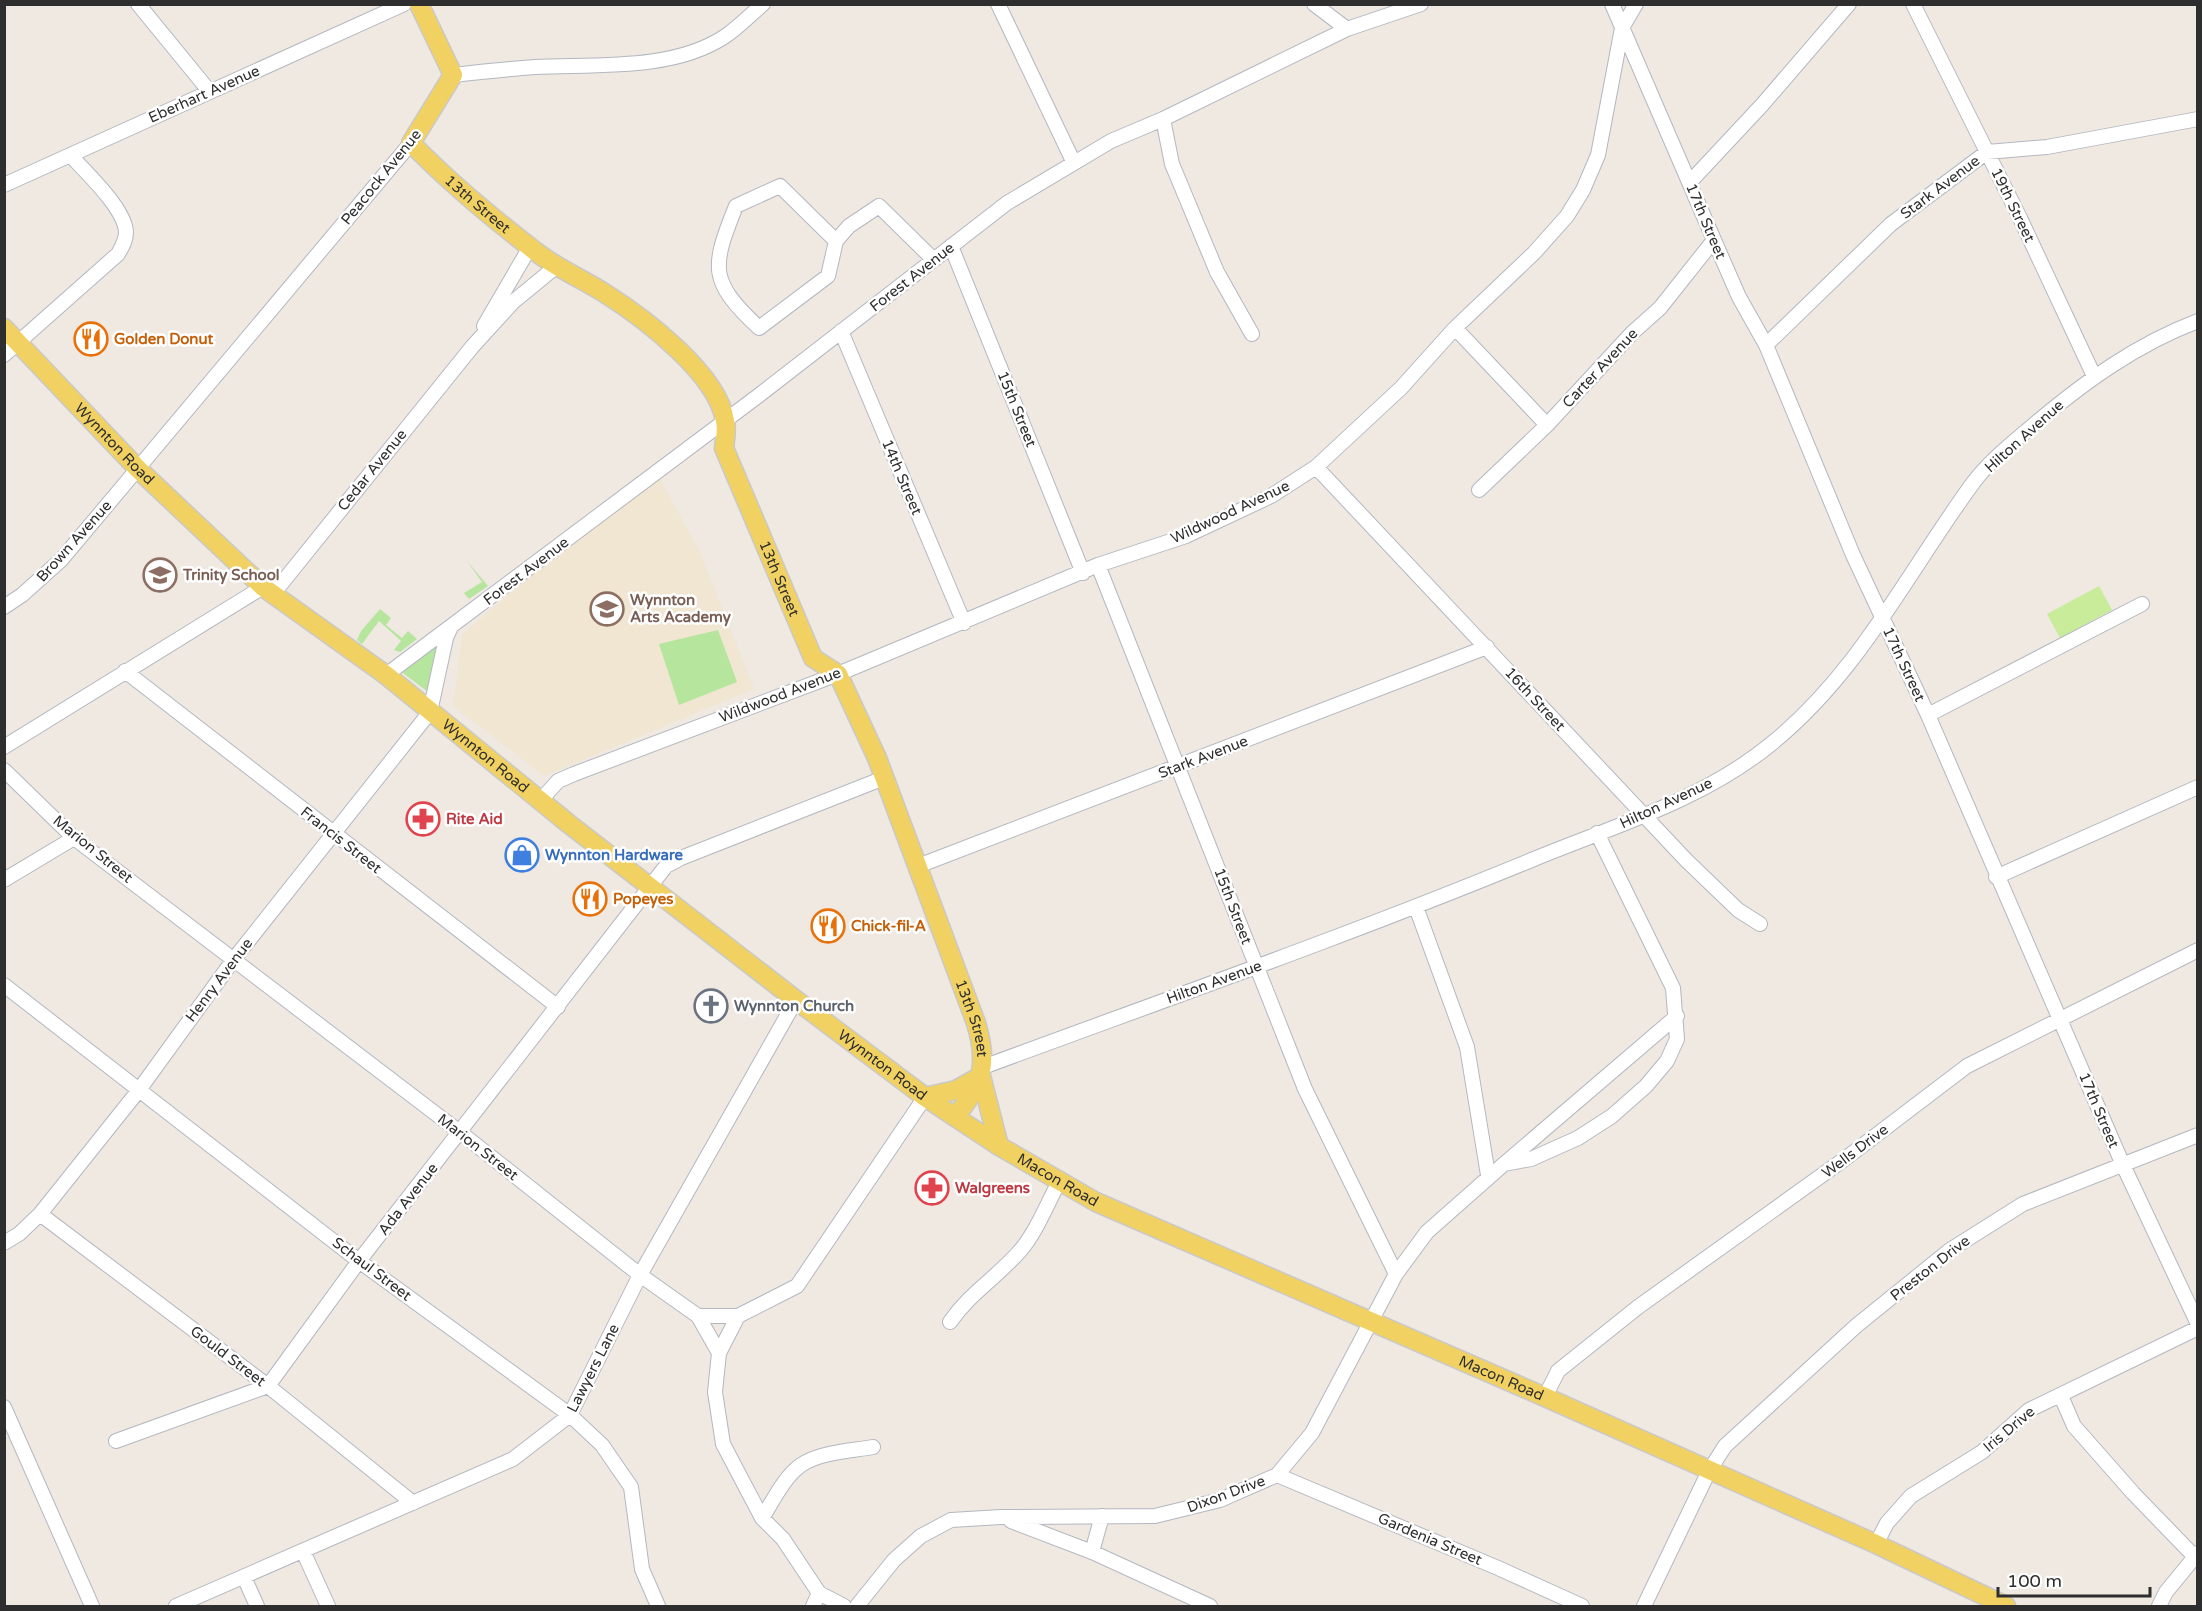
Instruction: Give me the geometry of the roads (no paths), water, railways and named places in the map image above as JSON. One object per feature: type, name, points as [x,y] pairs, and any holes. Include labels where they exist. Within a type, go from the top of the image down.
[{"type":"main road","points":[[419,4],[453,75]]},
{"type":"main road","name":"Peacock Avenue","points":[[411,143],[453,75]]},
{"type":"main road","name":"13th Street","points":[[411,143],[431,163],[530,247],[608,295],[687,358],[713,390],[725,420],[724,448],[813,658],[838,674],[884,778],[978,1031],[982,1071],[974,1092],[955,1117]]},
{"type":"main road","name":"Wynnton Road","points":[[4,328],[12,349],[268,590],[386,675],[540,801],[796,1000],[925,1097],[999,1146]]},
{"type":"main road","points":[[925,1097],[956,1090],[982,1071],[989,1116],[999,1146]]},
{"type":"main road","name":"Macon Road","points":[[999,1146],[1059,1182],[1107,1207],[1876,1544],[1981,1601],[2006,1606]]},
{"type":"street","points":[[138,4],[210,92]]},
{"type":"street","name":"Eberhart Avenue","points":[[4,184],[404,4]]},
{"type":"street","points":[[998,4],[1073,161]]},
{"type":"street","points":[[1314,4],[1347,29]]},
{"type":"street","name":"Forest Avenue","points":[[386,675],[725,420],[1007,203],[1073,161],[1347,29],[1421,4]]},
{"type":"street","name":"17th Street","points":[[1612,4],[1739,297],[1766,345],[1882,619],[1928,715],[1996,877],[2060,1017],[2123,1165],[2198,1326]]},
{"type":"street","name":"Wildwood Avenue","points":[[540,801],[558,781],[574,774],[838,674],[1098,565],[1186,536],[1271,496],[1316,467],[1401,388],[1455,328],[1534,253],[1567,216],[1583,190],[1598,155],[1622,28],[1636,4]]},
{"type":"street","points":[[1690,182],[1762,105],[1849,4]]},
{"type":"street","name":"19th Street","points":[[1913,4],[2094,376]]},
{"type":"street","points":[[453,75],[534,67],[628,64],[661,59],[699,48],[723,37],[758,7]]},
{"type":"street","points":[[1163,119],[1172,164],[1217,272],[1252,334]]},
{"type":"street","name":"Stark Avenue","points":[[1766,345],[1891,224],[1987,152],[2047,147],[2198,119]]},
{"type":"street","name":"Peacock Avenue","points":[[138,469],[411,143]]},
{"type":"street","points":[[12,349],[118,254],[125,243],[126,230],[121,216],[70,155]]},
{"type":"street","points":[[836,241],[780,186],[736,206],[717,264],[721,282],[735,305],[759,328],[828,276],[836,241],[849,226],[879,206],[934,260]]},
{"type":"street","name":"Carter Avenue","points":[[1479,490],[1547,425],[1632,333],[1660,308],[1714,240]]},
{"type":"street","name":"15th Street","points":[[951,246],[1083,573]]},
{"type":"street","points":[[472,347],[530,247]]},
{"type":"street","points":[[472,347],[513,302],[558,265]]},
{"type":"street","name":"Hilton Avenue","points":[[982,1071],[1416,908],[1643,815],[1710,784],[1770,745],[1861,651],[1975,480],[2011,444],[2094,376],[2158,338],[2198,321]]},
{"type":"street","points":[[1455,328],[1547,425]]},
{"type":"street","name":"14th Street","points":[[841,331],[964,623]]},
{"type":"street","name":"Cedar Avenue","points":[[4,747],[125,671],[268,590],[472,347]]},
{"type":"street","name":"16th Street","points":[[1316,467],[1643,815],[1738,910],[1760,924]]},
{"type":"street","name":"Brown Avenue","points":[[4,607],[29,590],[61,560],[138,469]]},
{"type":"street","name":"15th Street","points":[[1098,565],[1305,1089],[1396,1274]]},
{"type":"street","points":[[1928,715],[2142,604]]},
{"type":"street","points":[[429,712],[450,629]]},
{"type":"street","name":"Stark Avenue","points":[[918,866],[1487,648]]},
{"type":"street","name":"Francis Street","points":[[125,671],[558,1007]]},
{"type":"street","name":"Henry Avenue","points":[[4,1243],[20,1234],[40,1214],[139,1090],[234,959],[429,712]]},
{"type":"street","name":"Marion Street","points":[[4,770],[74,838],[461,1133],[640,1275],[698,1316],[719,1353]]},
{"type":"street","points":[[651,887],[666,866],[681,858],[884,778]]},
{"type":"street","points":[[1996,877],[2198,787]]},
{"type":"street","name":"Dixon Drive","points":[[1504,1164],[1531,1160],[1578,1138],[1612,1116],[1646,1086],[1667,1061],[1677,1039],[1673,988],[1597,833]]},
{"type":"street","points":[[4,880],[74,838]]},
{"type":"street","name":"Ada Avenue","points":[[268,1386],[359,1261],[651,887]]},
{"type":"street","points":[[1416,908],[1467,1047],[1488,1175]]},
{"type":"street","name":"Wells Drive","points":[[1545,1397],[1558,1371],[1638,1307],[1836,1165],[1967,1066],[2060,1017],[2198,950]]},
{"type":"street","name":"Schaul Street","points":[[4,985],[359,1261],[570,1415],[602,1445],[630,1487],[642,1569],[658,1606]]},
{"type":"street","name":"Lawyers Lane","points":[[176,1606],[513,1458],[570,1415],[640,1275],[796,1000]]},
{"type":"street","name":"Dixon Drive","points":[[857,1606],[894,1560],[921,1536],[951,1520],[1001,1517],[1155,1516],[1220,1500],[1277,1475],[1312,1432],[1396,1274],[1427,1232],[1488,1175],[1504,1164],[1677,1016]]},
{"type":"street","points":[[698,1316],[738,1316],[797,1286],[925,1097]]},
{"type":"street","name":"Preston Drive","points":[[1644,1606],[1709,1471],[1725,1446],[1793,1381],[1950,1250],[2022,1204],[2198,1135]]},
{"type":"street","points":[[950,1322],[974,1291],[1001,1273],[1022,1249],[1059,1182]]},
{"type":"street","name":"Gould Street","points":[[40,1214],[268,1386],[413,1503]]},
{"type":"street","points":[[738,1316],[719,1353],[714,1392],[723,1444],[762,1518],[783,1539],[819,1593],[844,1606]]},
{"type":"street","name":"Iris Drive","points":[[1876,1544],[1887,1523],[1911,1496],[1982,1452],[2029,1410],[2198,1326]]},
{"type":"street","points":[[116,1441],[268,1386]]},
{"type":"street","points":[[2061,1396],[2074,1426],[2133,1493],[2196,1554],[2166,1593],[2159,1606]]},
{"type":"street","points":[[4,1407],[92,1606]]},
{"type":"street","points":[[762,1518],[788,1479],[802,1465],[826,1456],[873,1447]]},
{"type":"street","name":"Gardenia Street","points":[[1277,1475],[1488,1563],[1582,1606]]},
{"type":"street","points":[[1092,1552],[1102,1516]]},
{"type":"street","points":[[1001,1517],[1092,1552],[1210,1606]]},
{"type":"street","points":[[303,1551],[328,1606]]},
{"type":"street","points":[[244,1576],[257,1606]]},
{"type":"street","points":[[813,1606],[819,1593]]},
{"type":"place","name":"Golden Donut","points":[[91,339]]},
{"type":"place","name":"Trinity School","points":[[160,575]]},
{"type":"place","name":"Wynnton Arts Academy","points":[[607,609]]},
{"type":"place","name":"Rite Aid","points":[[423,819]]},
{"type":"place","name":"Wynnton Hardware","points":[[522,855]]},
{"type":"place","name":"Popeyes","points":[[590,899]]},
{"type":"place","name":"Chick-fil-A","points":[[828,926]]},
{"type":"place","name":"Wynnton Church","points":[[711,1006]]},
{"type":"place","name":"Walgreens","points":[[932,1188]]}]
